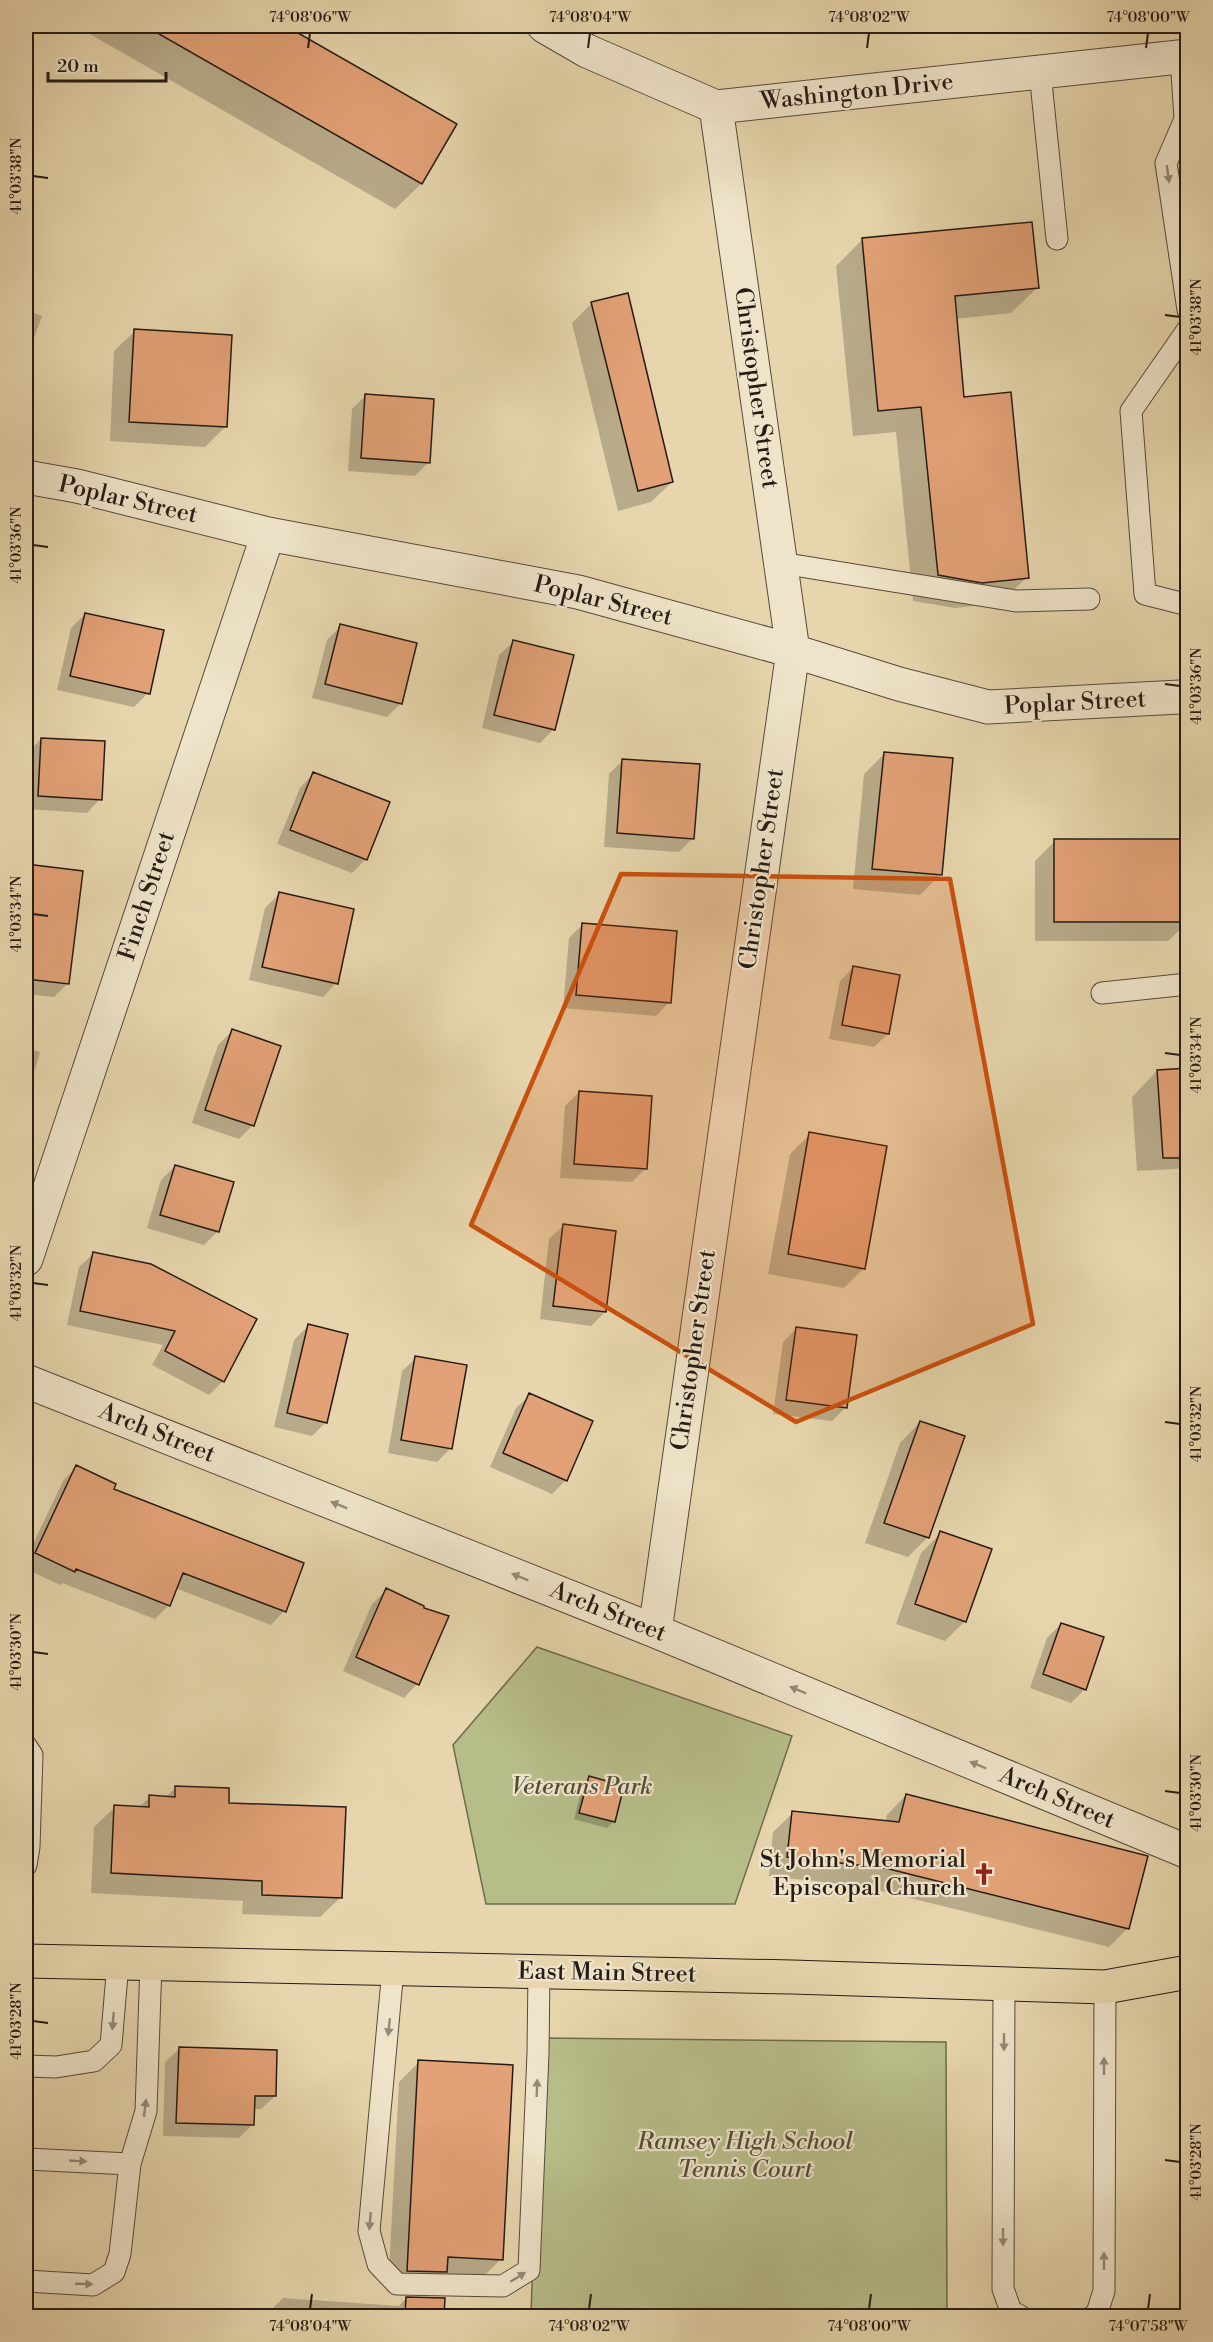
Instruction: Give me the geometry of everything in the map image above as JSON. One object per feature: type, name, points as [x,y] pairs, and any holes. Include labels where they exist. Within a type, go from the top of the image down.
[{"type":"main road","name":"East Main Street","points":[[26,1962],[393,1968],[1105,1987],[1188,1972]]},
{"type":"street","name":"Washington Drive","points":[[544,26],[588,51],[716,107],[1184,56]]},
{"type":"street","name":"Christopher Street","points":[[655,1631],[793,651],[716,107]]},
{"type":"street","name":"Poplar Street","points":[[26,477],[77,486],[268,534],[578,592],[988,707],[1180,697]]},
{"type":"street","name":"Finch Street","points":[[26,1259],[268,534]]},
{"type":"street","name":"Arch Street","points":[[26,1381],[655,1631],[1188,1852]]},
{"type":"lane","points":[[1184,56],[1185,119],[1166,163],[1188,310]]},
{"type":"lane","points":[[1040,72],[1057,239]]},
{"type":"lane","points":[[1188,329],[1131,411],[1145,594],[1188,605]]},
{"type":"lane","points":[[781,563],[1016,601],[1089,599]]},
{"type":"lane","points":[[1102,993],[1188,984]]},
{"type":"lane","points":[[26,1746],[32,1755],[29,1847],[26,1865]]},
{"type":"lane","points":[[26,2066],[56,2067],[94,2061],[111,2046],[117,1963]]},
{"type":"lane","points":[[26,2281],[93,2285],[114,2272],[120,2254],[130,2164],[146,2111],[151,1963]]},
{"type":"lane","points":[[393,1968],[369,2231],[378,2264],[397,2284],[503,2286],[529,2270],[539,1972]]},
{"type":"lane","points":[[1004,1984],[1003,2289],[1011,2311],[1020,2316]]},
{"type":"lane","points":[[1092,2316],[1097,2313],[1104,2291],[1105,1987]]},
{"type":"lane","points":[[26,2158],[130,2164]]},
{"type":"highlighted area","points":[[621,874],[950,879],[1033,1324],[796,1422],[471,1225]]},
{"type":"green space","name":"Veterans Park","points":[[537,1647],[792,1736],[735,1904],[486,1904],[453,1745]]},
{"type":"green space","name":"Ramsey High School Tennis Court","points":[[540,2038],[946,2042],[947,2316],[531,2316]]},
{"type":"building","points":[[145,26],[286,26],[457,124],[422,184]]},
{"type":"building","points":[[1032,222],[1039,288],[955,296],[964,397],[1011,392],[1029,578],[982,583],[938,575],[921,407],[878,411],[862,238]]},
{"type":"building","points":[[628,293],[673,482],[638,491],[591,302]]},
{"type":"building","points":[[134,329],[232,335],[227,427],[129,422]]},
{"type":"building","points":[[365,394],[434,399],[430,463],[361,458]]},
{"type":"building","points":[[85,613],[164,630],[150,694],[70,676]]},
{"type":"building","points":[[340,624],[417,643],[402,704],[325,684]]},
{"type":"building","points":[[513,640],[574,655],[555,730],[494,715]]},
{"type":"building","points":[[41,738],[105,741],[102,800],[38,796]]},
{"type":"building","points":[[884,752],[953,758],[942,875],[872,869]]},
{"type":"building","points":[[622,759],[700,764],[694,839],[617,833]]},
{"type":"building","points":[[313,772],[390,802],[367,860],[290,830]]},
{"type":"building","points":[[1054,839],[1188,839],[1188,922],[1054,922]]},
{"type":"building","points":[[26,864],[83,871],[69,984],[26,979]]},
{"type":"building","points":[[279,892],[354,909],[338,984],[262,967]]},
{"type":"building","points":[[582,923],[677,931],[671,1003],[576,995]]},
{"type":"building","points":[[853,966],[900,975],[889,1034],[842,1025]]},
{"type":"building","points":[[232,1029],[281,1046],[254,1126],[205,1110]]},
{"type":"building","points":[[1188,1068],[1188,1158],[1163,1158],[1157,1070]]},
{"type":"building","points":[[579,1091],[652,1096],[647,1169],[574,1164]]},
{"type":"building","points":[[809,1132],[887,1146],[865,1269],[788,1254]]},
{"type":"building","points":[[175,1165],[234,1182],[219,1232],[160,1215]]},
{"type":"building","points":[[563,1224],[616,1231],[606,1312],[553,1306]]},
{"type":"building","points":[[93,1252],[151,1264],[257,1319],[224,1382],[165,1351],[175,1331],[80,1311]]},
{"type":"building","points":[[308,1324],[348,1334],[327,1423],[287,1413]]},
{"type":"building","points":[[796,1327],[857,1335],[847,1408],[786,1400]]},
{"type":"building","points":[[415,1356],[467,1365],[452,1449],[401,1440]]},
{"type":"building","points":[[529,1393],[593,1421],[567,1481],[503,1453]]},
{"type":"building","points":[[920,1421],[965,1436],[929,1538],[884,1523]]},
{"type":"building","points":[[76,1465],[116,1484],[114,1489],[304,1563],[286,1612],[183,1573],[170,1606],[76,1569],[75,1572],[35,1553]]},
{"type":"building","points":[[940,1531],[992,1549],[966,1622],[915,1604]]},
{"type":"building","points":[[386,1588],[424,1608],[449,1616],[419,1685],[356,1657]]},
{"type":"building","points":[[1061,1623],[1104,1637],[1086,1690],[1043,1674]]},
{"type":"building","points":[[589,1776],[624,1786],[615,1822],[579,1813]]},
{"type":"building","points":[[175,1786],[229,1788],[229,1803],[346,1807],[342,1898],[262,1895],[262,1881],[111,1873],[114,1805],[149,1807],[149,1795],[175,1797]]},
{"type":"building","points":[[906,1794],[1148,1856],[1129,1929],[885,1868],[787,1857],[792,1811],[899,1822]]},
{"type":"building","points":[[179,2047],[277,2050],[276,2096],[255,2096],[254,2125],[176,2123]]},
{"type":"building","points":[[418,2060],[513,2065],[503,2260],[448,2257],[447,2272],[407,2271]]},
{"type":"building","points":[[406,2297],[445,2298],[444,2316],[405,2316]]},
{"type":"place","name":"St John's Memorial Episcopal Church","points":[[984,1874]]}]
